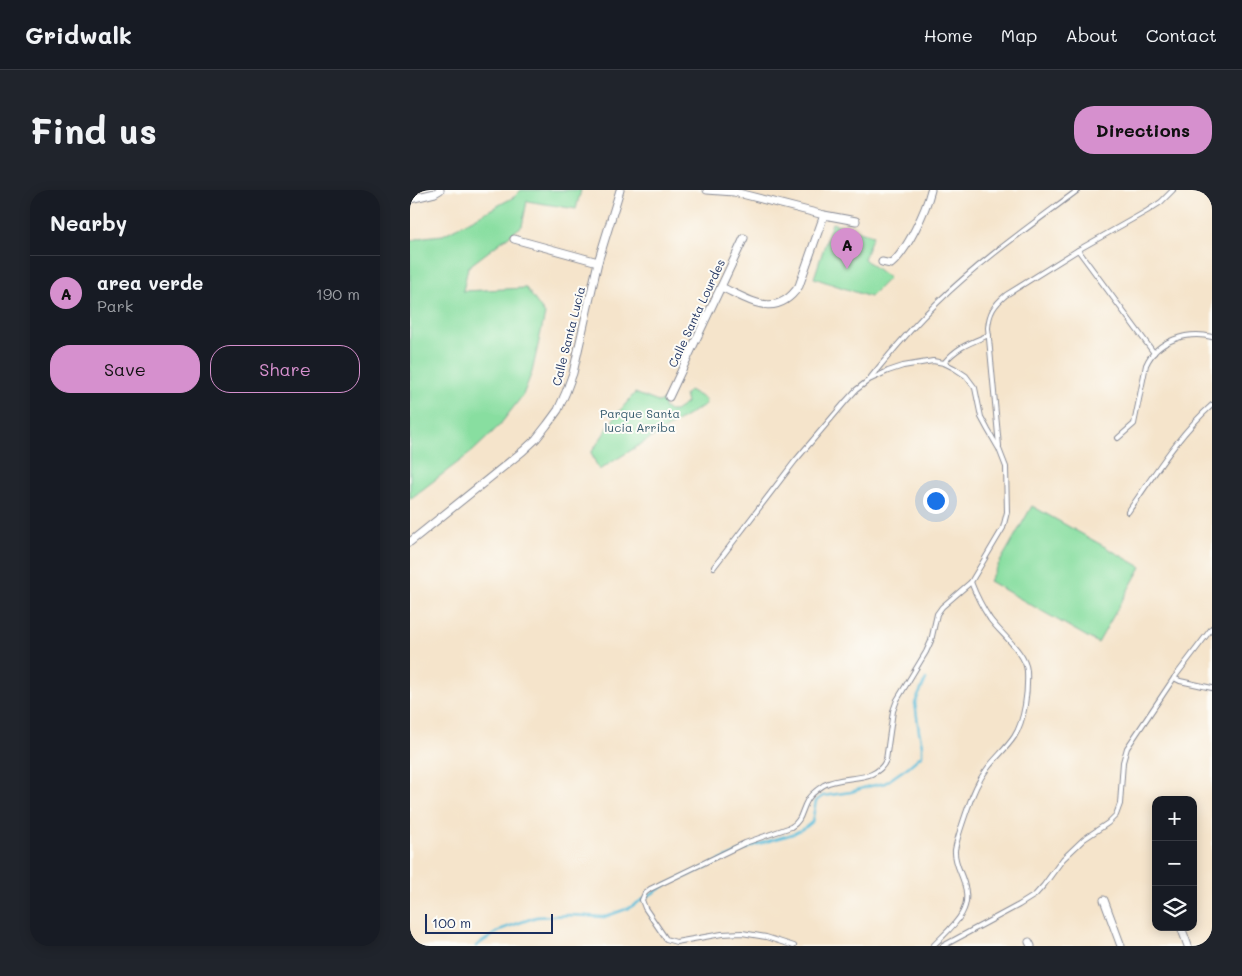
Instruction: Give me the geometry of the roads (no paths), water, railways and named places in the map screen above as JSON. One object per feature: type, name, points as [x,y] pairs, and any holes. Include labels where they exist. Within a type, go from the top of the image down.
[{"type":"street","points":[[410,199],[440,190]]},
{"type":"street","name":"Calle Santa Lucía","points":[[410,542],[536,439],[558,410],[573,373],[598,262],[620,190]]},
{"type":"street","points":[[707,190],[734,192],[856,222]]},
{"type":"street","points":[[882,262],[891,264],[903,250],[918,225],[931,190]]},
{"type":"street","points":[[721,288],[761,305],[777,304],[786,300],[794,294],[799,286],[824,215]]},
{"type":"street","name":"Calle Santa Lourdes","points":[[668,397],[744,238]]},
{"type":"street","points":[[514,239],[598,262]]},
{"type":"street","points":[[1104,900],[1121,946]]},
{"type":"street","points":[[1182,931],[1188,946]]},
{"type":"lane","points":[[869,380],[902,339],[938,302],[995,253],[1078,190]]},
{"type":"lane","points":[[999,449],[989,336],[989,319],[992,309],[1006,295],[1078,250],[1147,211],[1174,190]]},
{"type":"lane","points":[[1078,250],[1154,353]]},
{"type":"lane","points":[[1118,438],[1134,424],[1149,358],[1171,340],[1187,336],[1203,335],[1212,337]]},
{"type":"lane","points":[[944,363],[963,346],[989,336]]},
{"type":"lane","points":[[714,567],[795,461],[856,390],[869,380],[903,366],[933,362],[944,363],[954,368],[966,376],[975,388],[981,417],[999,449],[1006,468],[1007,512],[1003,528],[971,582],[942,607],[937,614],[931,641],[897,700],[893,711],[884,766],[875,774],[826,784],[807,800],[800,819],[796,824],[745,842],[666,880],[650,888],[642,900],[645,908],[666,939],[676,942],[722,934],[742,934],[766,937],[794,946]]},
{"type":"lane","points":[[1128,512],[1164,459],[1189,428],[1212,405]]},
{"type":"lane","points":[[933,946],[960,918],[966,906],[967,896],[955,851],[959,834],[976,785],[1014,737],[1022,721],[1026,693],[1027,668],[1023,659],[991,620],[971,582]]},
{"type":"lane","points":[[943,946],[1035,895],[1063,860],[1084,838],[1108,823],[1116,814],[1120,804],[1123,762],[1127,748],[1174,678],[1212,628]]},
{"type":"lane","points":[[1174,678],[1212,688]]},
{"type":"waterway","points":[[476,946],[502,929],[536,917],[570,915],[604,917],[629,908],[666,885],[755,845],[793,834],[806,827],[812,822],[816,801],[823,796],[851,792],[885,783],[922,755],[915,703],[926,679]]},
{"type":"place","name":"area verde","points":[[847,269]]},
{"type":"park label","name":"Parque Santa lucia Arriba","points":[[640,420]]}]
